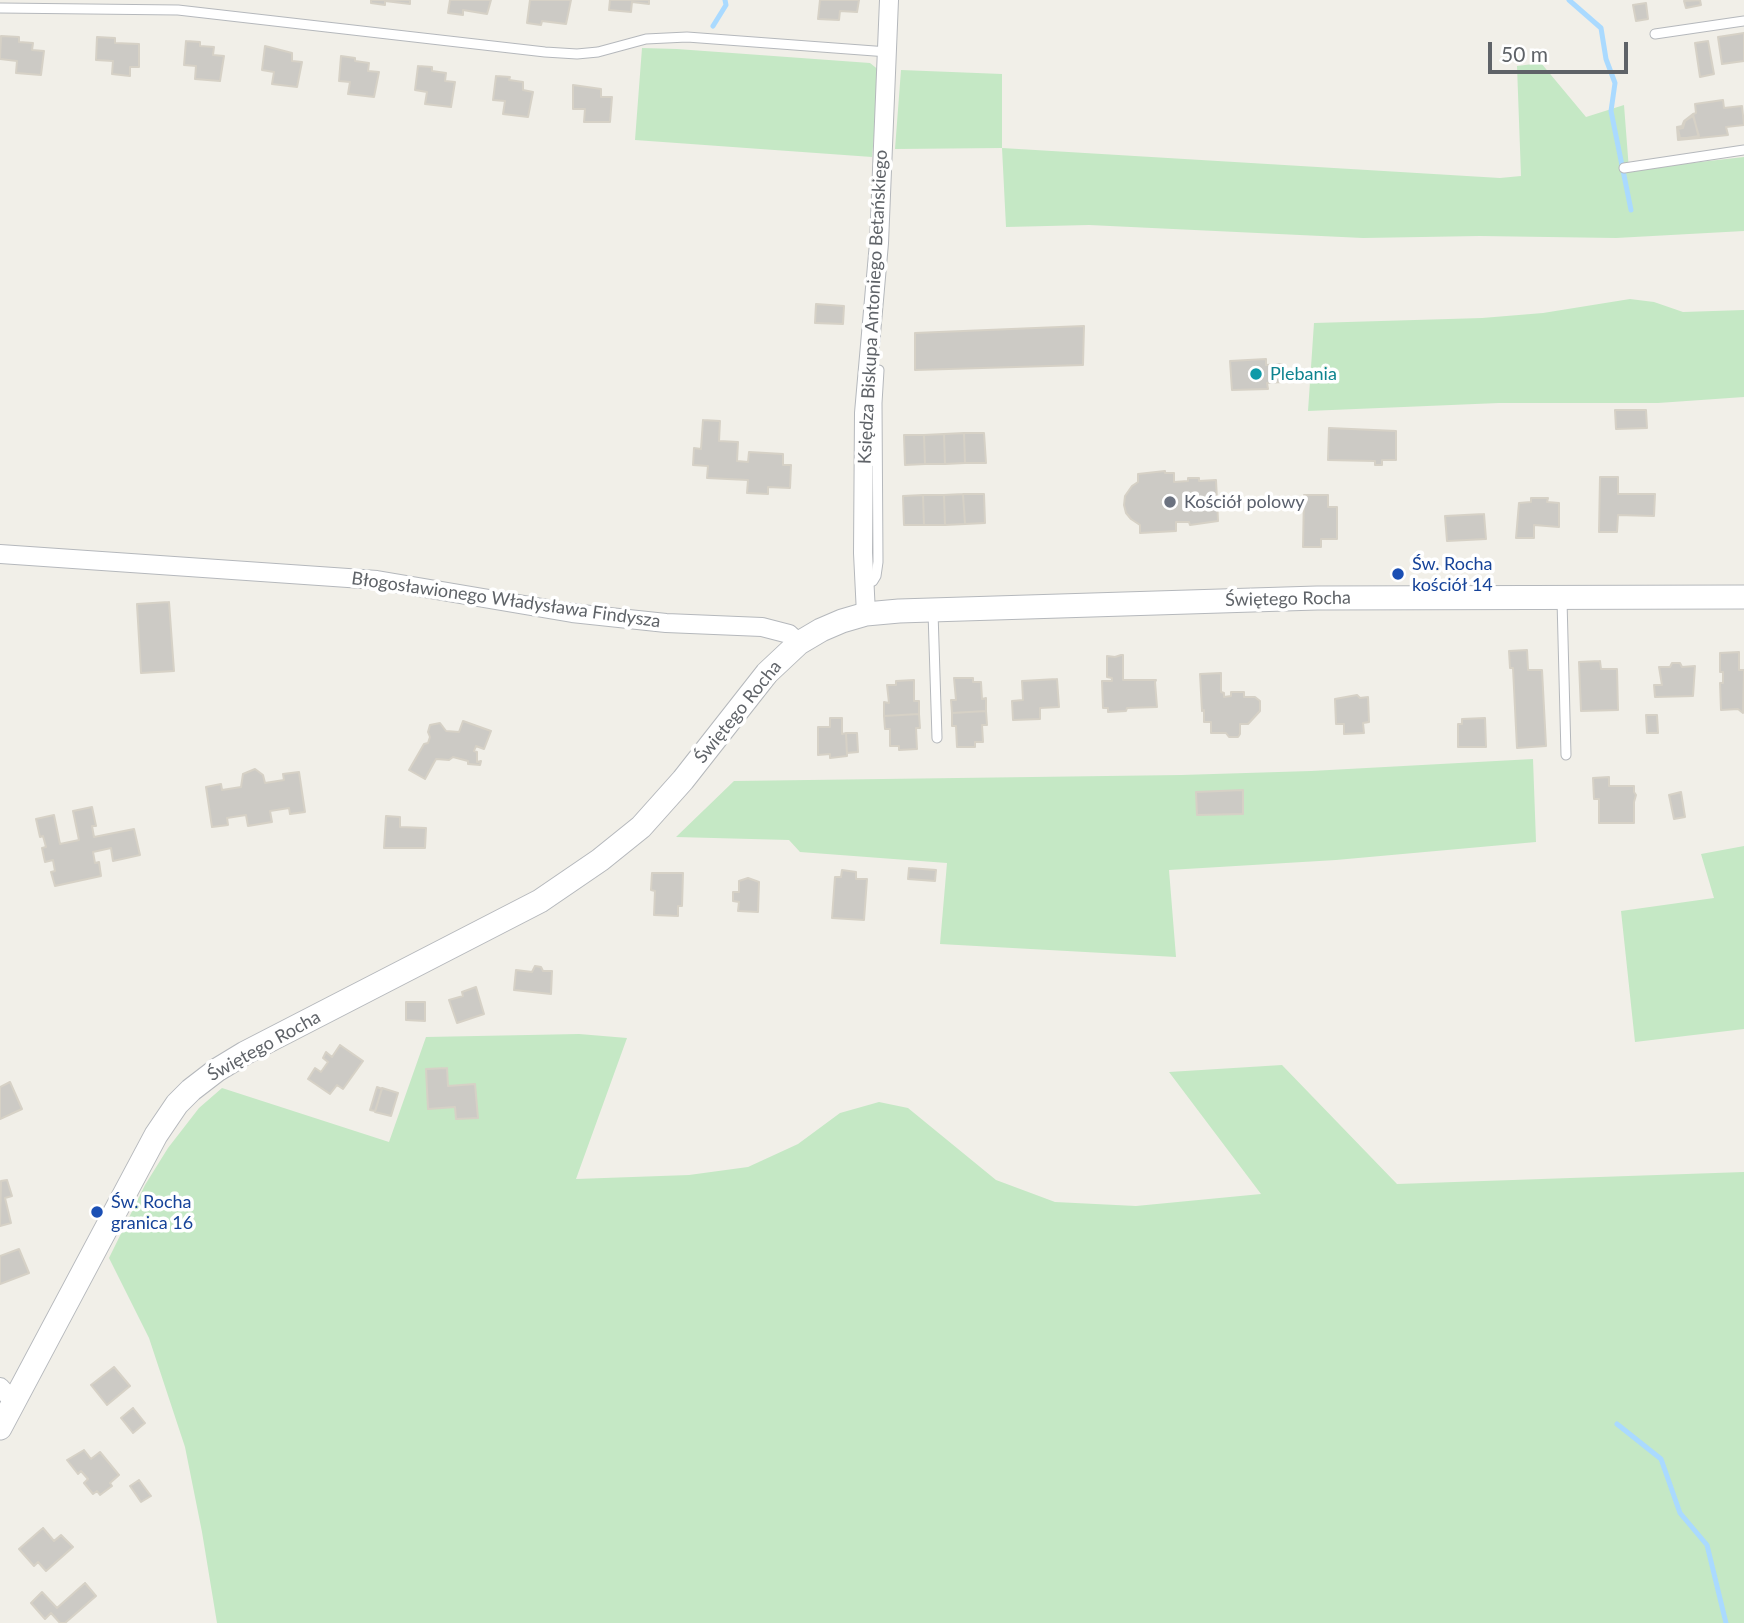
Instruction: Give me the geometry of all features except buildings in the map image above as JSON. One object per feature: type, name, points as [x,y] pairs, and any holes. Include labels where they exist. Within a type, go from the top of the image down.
[{"type":"street","name":"Księdza Biskupa Antoniego Betańskiego","points":[[866,614],[863,540],[864,413],[879,243],[889,0]]},
{"type":"street","name":"Błogosławionego Władysława Findysza","points":[[0,554],[377,580],[572,613],[666,623],[762,626],[789,634],[799,643]]},
{"type":"street","name":"Świętego Rocha","points":[[0,1428],[7,1395],[87,1263],[156,1135],[172,1111],[191,1090],[245,1053],[540,901],[600,860],[625,841],[655,812],[767,673],[799,643],[842,621],[866,614],[933,610],[1317,598],[1744,597]]},
{"type":"lane","points":[[0,8],[178,10],[545,52],[598,52],[646,39],[687,37],[888,52]]},
{"type":"lane","points":[[1655,34],[1744,21]]},
{"type":"lane","points":[[1624,168],[1744,150]]},
{"type":"lane","points":[[865,584],[877,576],[878,562],[879,370]]},
{"type":"lane","points":[[1562,598],[1566,755]]},
{"type":"lane","points":[[933,610],[937,738]]},
{"type":"green space","points":[[642,48],[870,63],[880,71],[872,157],[635,140]]},
{"type":"green space","points":[[1541,63],[1586,117],[1624,105],[1629,170],[1744,157],[1744,231],[1616,238],[1363,238],[1089,225],[1006,227],[1002,148],[1500,178],[1521,176],[1517,66]]},
{"type":"green space","points":[[901,70],[1002,74],[1002,148],[895,149]]},
{"type":"green space","points":[[1630,299],[1654,302],[1683,312],[1744,310],[1744,397],[1658,403],[1499,403],[1308,411],[1314,323],[1482,318],[1543,313]]},
{"type":"green space","points":[[1533,759],[1536,842],[1336,860],[1169,870],[1176,957],[940,944],[947,863],[800,852],[789,840],[676,837],[734,781],[1181,775]]},
{"type":"green space","points":[[1744,846],[1744,1029],[1635,1042],[1621,911],[1714,898],[1701,854]]},
{"type":"green space","points":[[579,1034],[627,1038],[576,1179],[689,1175],[748,1167],[798,1144],[840,1113],[879,1102],[908,1108],[996,1180],[1055,1202],[1136,1206],[1261,1194],[1169,1072],[1282,1065],[1397,1184],[1744,1172],[1744,1623],[217,1623],[185,1447],[149,1338],[109,1258],[145,1185],[168,1148],[199,1108],[222,1088],[389,1142],[426,1037]]},
{"type":"waterway","points":[[713,26],[726,5],[725,0]]},
{"type":"waterway","points":[[1569,0],[1601,28],[1606,59],[1615,83],[1611,111],[1631,210]]},
{"type":"waterway","points":[[1617,1424],[1661,1459],[1680,1513],[1707,1545],[1726,1623]]},
{"type":"place","name":"Plebania","points":[[1256,374]]},
{"type":"place","name":"Kościół polowy","points":[[1170,502]]},
{"type":"place","name":"Św. Rocha kościół 14","points":[[1398,574]]},
{"type":"place","name":"Św. Rocha granica 16","points":[[97,1212]]}]
